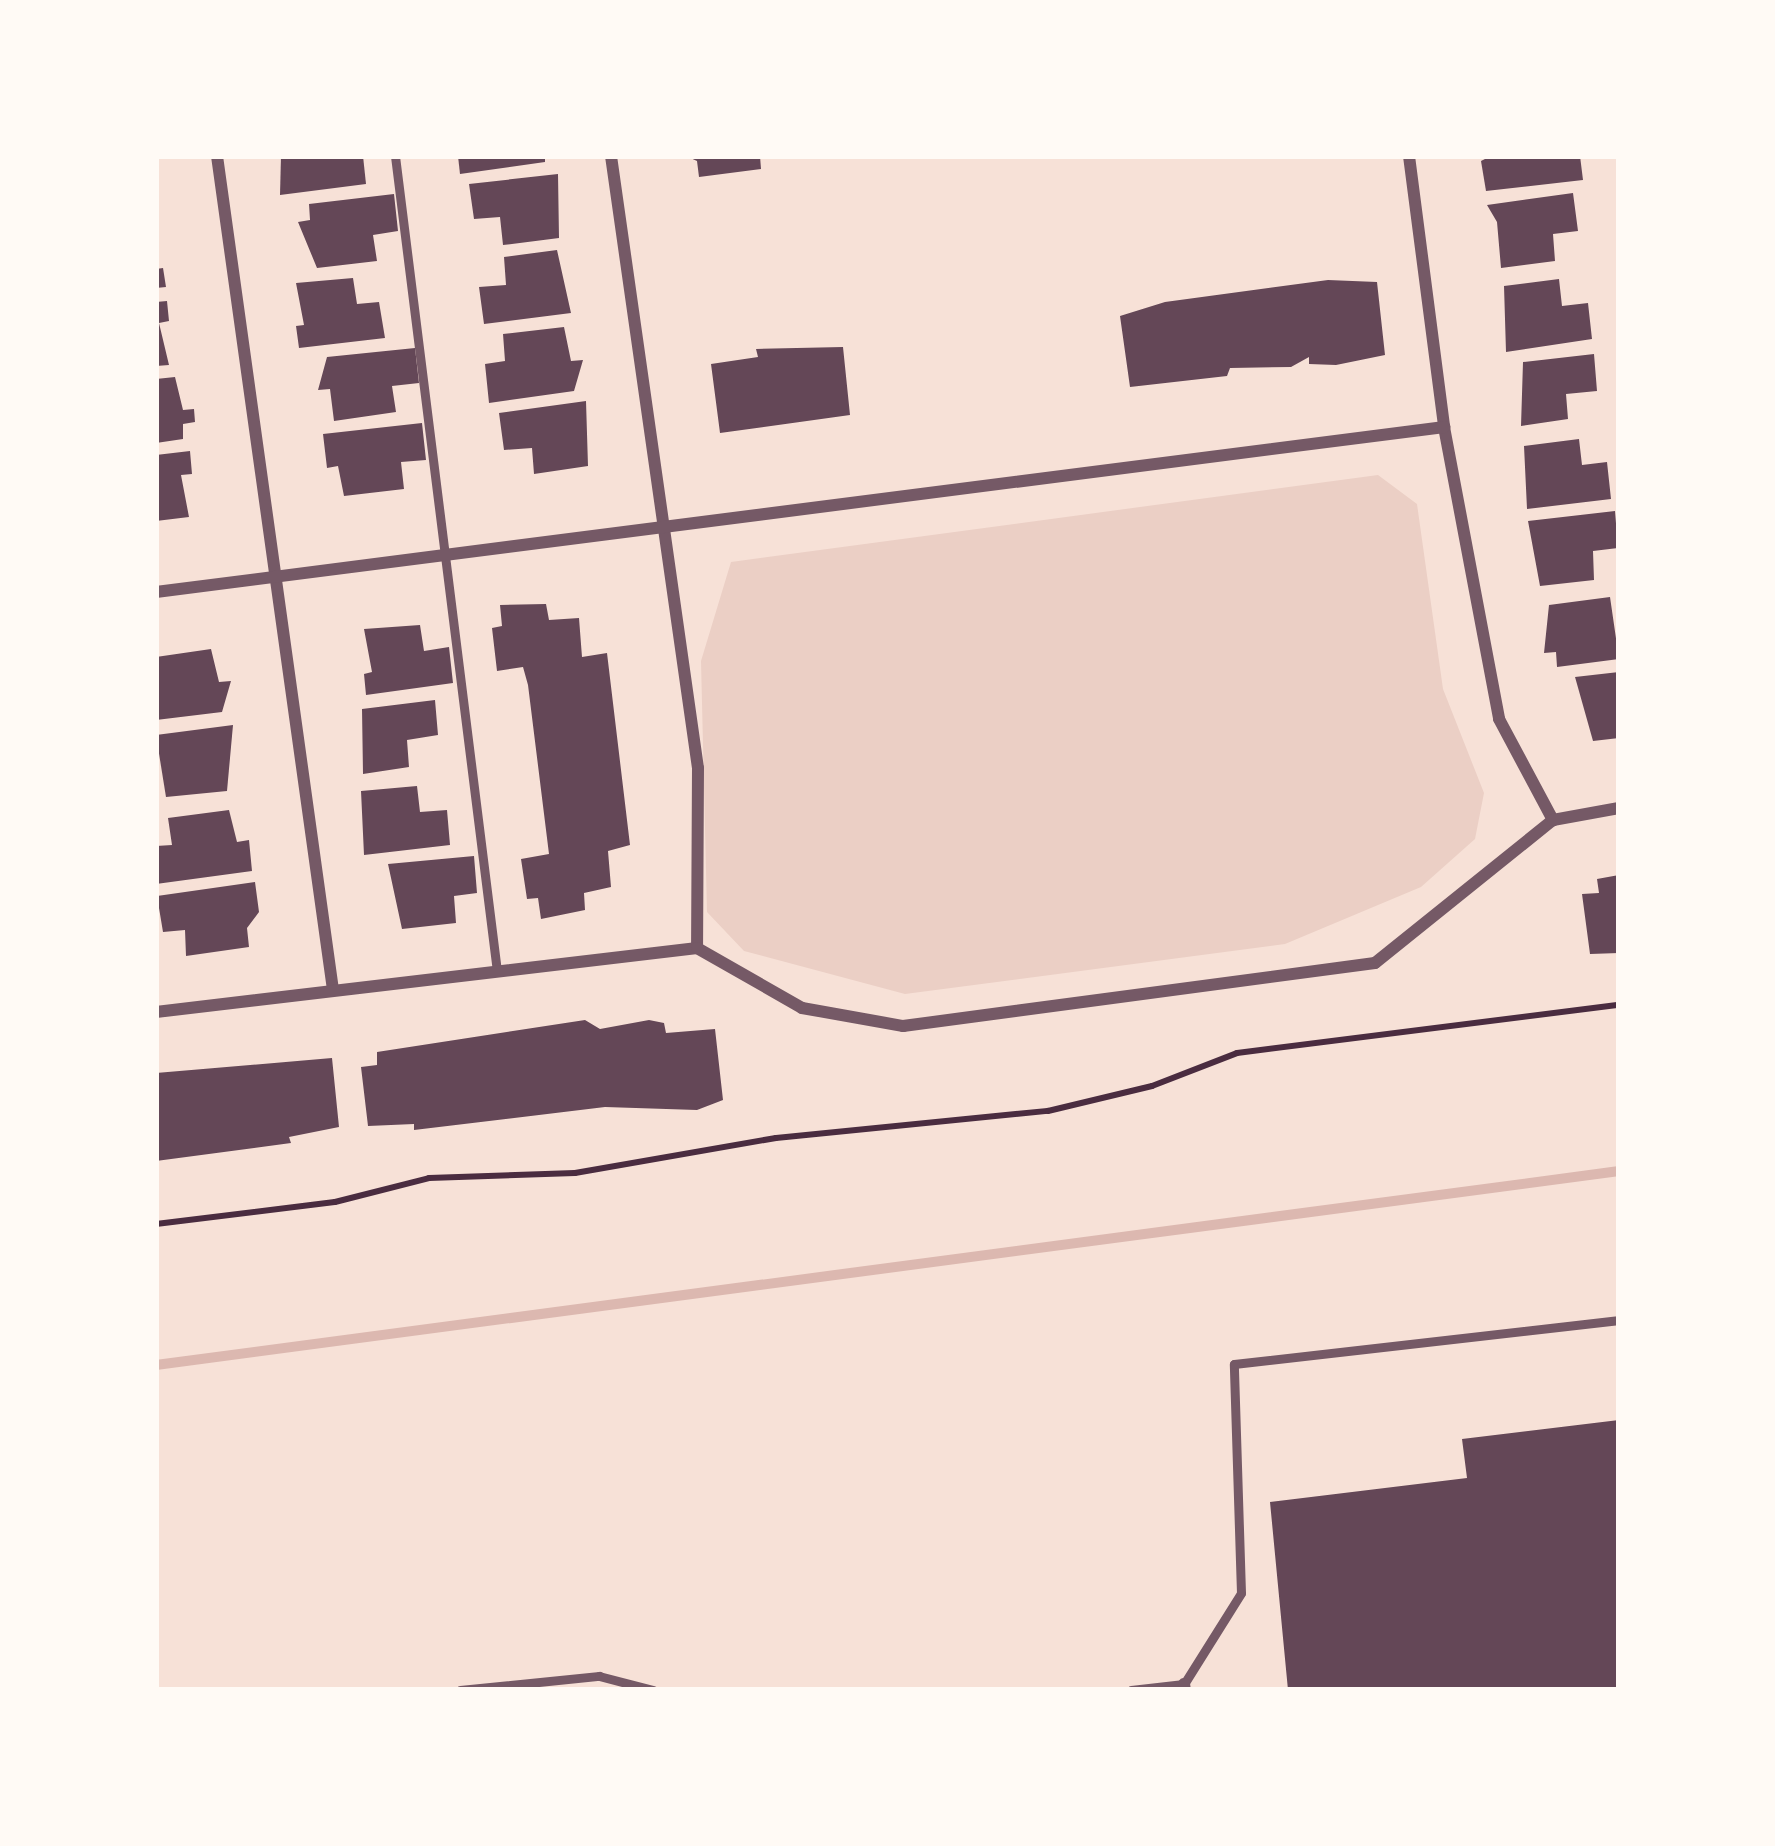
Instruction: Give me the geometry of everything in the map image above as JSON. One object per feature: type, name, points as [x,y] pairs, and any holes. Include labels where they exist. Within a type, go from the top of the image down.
[{"type":"street","points":[[217,156],[333,989]]},
{"type":"street","points":[[611,156],[698,768],[698,948]]},
{"type":"street","points":[[1409,156],[1444,428],[1499,719],[1553,820]]},
{"type":"street","points":[[156,592],[1444,428]]},
{"type":"street","points":[[156,1012],[698,948],[802,1008],[903,1026],[1375,962],[1553,820],[1619,808]]},
{"type":"lane","points":[[395,156],[497,971]]},
{"type":"lane","points":[[1131,1690],[1184,1687],[1240,1593],[1234,1364],[1619,1320]]},
{"type":"lane","points":[[460,1690],[599,1676],[653,1690]]},
{"type":"path","points":[[156,1224],[335,1202],[429,1178],[575,1173],[776,1138],[1048,1111],[1152,1086],[1237,1053],[1619,1005]]},
{"type":"shaded area","points":[[1378,475],[1417,504],[1443,689],[1484,793],[1475,839],[1421,887],[1285,944],[905,994],[744,951],[707,912],[701,661],[731,562]]},
{"type":"building","points":[[281,156],[363,156],[366,184],[280,195]]},
{"type":"building","points":[[458,156],[545,156],[545,162],[460,174]]},
{"type":"building","points":[[686,156],[760,156],[761,169],[699,177],[697,161]]},
{"type":"building","points":[[1491,156],[1580,156],[1583,180],[1486,191],[1481,161]]},
{"type":"building","points":[[558,174],[559,238],[503,245],[500,217],[474,219],[469,184]]},
{"type":"building","points":[[1573,193],[1578,231],[1553,234],[1555,261],[1501,268],[1497,222],[1487,205]]},
{"type":"building","points":[[394,194],[398,231],[373,235],[377,261],[317,268],[298,222],[310,220],[309,204]]},
{"type":"building","points":[[557,250],[571,313],[484,324],[479,287],[506,285],[504,257]]},
{"type":"building","points":[[163,268],[166,287],[156,288],[156,269]]},
{"type":"building","points":[[353,278],[357,304],[379,302],[385,338],[299,348],[296,326],[304,325],[296,283]]},
{"type":"building","points":[[1559,279],[1562,306],[1588,303],[1592,339],[1506,352],[1504,286]]},
{"type":"building","points":[[1328,280],[1377,282],[1385,355],[1336,365],[1309,364],[1309,357],[1291,367],[1230,368],[1227,376],[1130,387],[1120,316],[1165,302]]},
{"type":"building","points":[[167,301],[169,321],[159,323],[169,365],[156,366],[156,302]]},
{"type":"building","points":[[564,327],[571,361],[583,360],[574,391],[489,403],[485,364],[505,361],[503,334]]},
{"type":"building","points":[[843,347],[850,415],[720,433],[711,364],[758,357],[756,349]]},
{"type":"building","points":[[415,348],[419,383],[392,386],[396,412],[334,421],[330,389],[318,390],[327,357]]},
{"type":"building","points":[[1594,354],[1597,391],[1566,394],[1568,419],[1521,426],[1523,362]]},
{"type":"building","points":[[175,377],[183,410],[194,409],[195,422],[183,424],[183,439],[156,443],[156,379]]},
{"type":"building","points":[[586,401],[588,466],[534,474],[532,448],[504,450],[499,413]]},
{"type":"building","points":[[422,423],[426,460],[401,462],[404,489],[344,496],[338,466],[327,468],[323,434]]},
{"type":"building","points":[[1579,439],[1582,465],[1607,462],[1611,499],[1527,509],[1524,446]]},
{"type":"building","points":[[190,451],[192,474],[181,475],[189,517],[156,521],[156,455]]},
{"type":"building","points":[[1615,511],[1618,548],[1593,551],[1594,580],[1540,586],[1528,521]]},
{"type":"building","points":[[1610,597],[1619,659],[1557,667],[1556,652],[1544,653],[1549,605]]},
{"type":"building","points":[[546,604],[549,620],[579,618],[582,657],[607,653],[630,845],[608,851],[611,887],[584,893],[585,910],[541,919],[538,898],[527,899],[521,859],[549,854],[528,685],[523,667],[497,671],[492,628],[502,626],[500,605]]},
{"type":"building","points":[[420,625],[424,651],[449,647],[453,683],[366,695],[364,674],[372,672],[364,629]]},
{"type":"building","points":[[211,649],[219,682],[231,681],[222,712],[156,720],[156,657]]},
{"type":"building","points":[[1619,672],[1619,738],[1593,741],[1575,677]]},
{"type":"building","points":[[435,700],[438,735],[407,740],[409,767],[363,774],[362,709]]},
{"type":"building","points":[[233,725],[227,791],[166,797],[156,735]]},
{"type":"building","points":[[417,786],[420,812],[447,810],[450,845],[364,855],[361,791]]},
{"type":"building","points":[[229,810],[237,842],[249,840],[252,871],[156,884],[156,846],[172,845],[168,818]]},
{"type":"building","points":[[474,856],[477,893],[454,896],[456,923],[402,929],[388,864]]},
{"type":"building","points":[[1619,875],[1619,953],[1590,954],[1582,894],[1599,893],[1597,879]]},
{"type":"building","points":[[255,882],[259,912],[247,928],[249,947],[186,956],[185,930],[163,932],[157,896]]},
{"type":"building","points":[[585,1020],[600,1029],[649,1020],[664,1023],[666,1033],[715,1029],[723,1100],[697,1110],[605,1107],[414,1130],[414,1124],[368,1126],[361,1067],[377,1065],[377,1052]]},
{"type":"building","points":[[332,1058],[339,1127],[289,1137],[291,1143],[156,1161],[156,1073]]},
{"type":"building","points":[[1619,1420],[1619,1690],[1288,1690],[1270,1502],[1467,1478],[1462,1439]]},
{"type":"waterway","points":[[156,1365],[1619,1171]]}]
